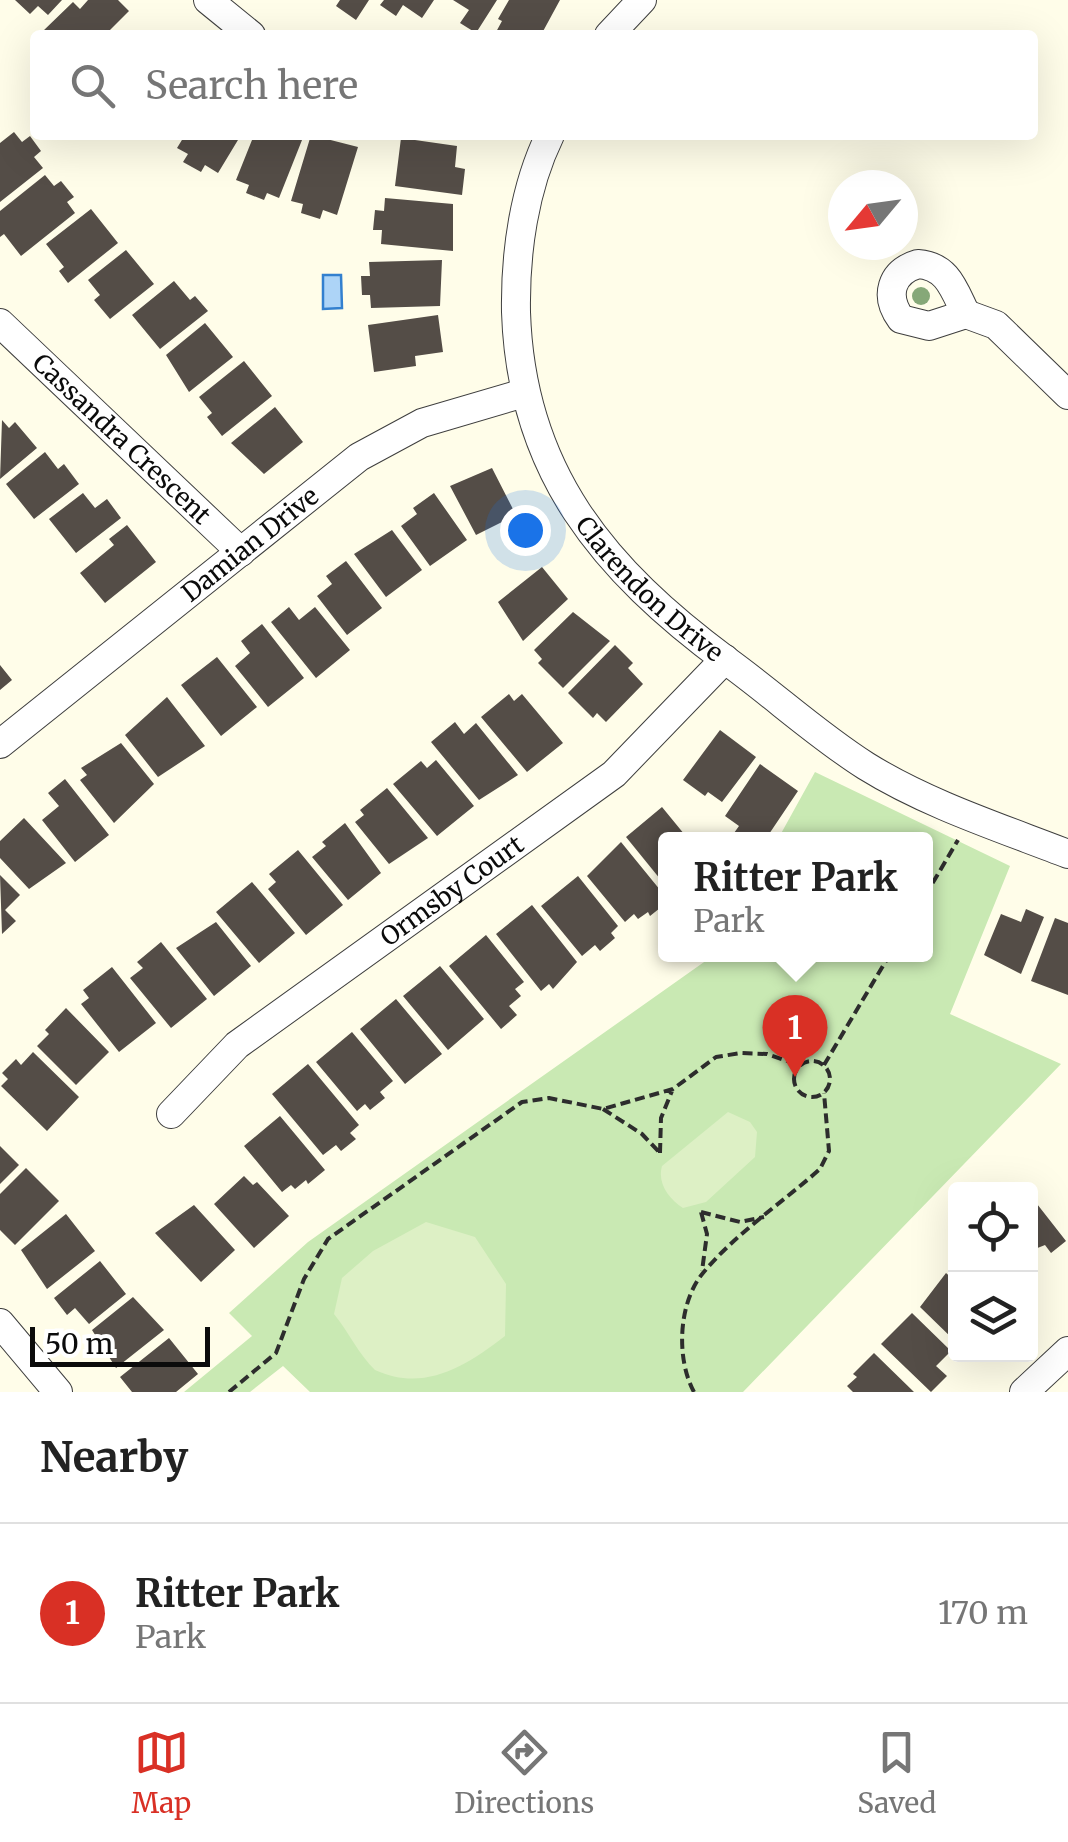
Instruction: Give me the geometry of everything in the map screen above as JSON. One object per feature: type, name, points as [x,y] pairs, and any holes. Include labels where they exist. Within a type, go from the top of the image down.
[{"type":"street","points":[[208,0],[244,30]]},
{"type":"street","points":[[614,30],[642,0]]},
{"type":"street","name":"Clarendon Drive","points":[[547,140],[532,170],[515,277],[524,394],[545,456],[595,542],[658,606],[868,767],[1068,854]]},
{"type":"street","points":[[966,314],[996,326],[1068,396]]},
{"type":"street","name":"Cassandra Crescent","points":[[0,323],[241,552]]},
{"type":"street","name":"Damian Drive","points":[[0,744],[389,437],[524,394]]},
{"type":"street","name":"Ormsby Court","points":[[171,1114],[237,1045],[614,774],[725,659]]},
{"type":"street","points":[[3,1333],[58,1392]]},
{"type":"street","points":[[1024,1392],[1068,1351]]},
{"type":"path","points":[[933,882],[973,815]]},
{"type":"path","points":[[824,1065],[885,962]]},
{"type":"path","points":[[602,1109],[673,1090],[716,1057],[767,1054],[799,1065],[812,1060],[824,1065],[831,1080],[824,1094],[829,1151],[820,1168],[701,1274]]},
{"type":"path","points":[[799,1065],[794,1078],[796,1089],[810,1098],[824,1094]]},
{"type":"path","points":[[229,1392],[276,1353],[304,1279],[328,1240],[522,1102],[549,1098],[602,1109],[642,1134],[660,1154],[660,1118],[673,1090]]},
{"type":"path","points":[[694,1392],[687,1379],[682,1345],[686,1307],[701,1274],[708,1234],[702,1212],[740,1222],[767,1216]]},
{"type":"green space","points":[[815,772],[1010,866],[950,1014],[1061,1064],[743,1392],[310,1392],[283,1366],[250,1392],[184,1392],[252,1336],[229,1313],[308,1242],[704,962],[933,962],[933,832],[782,832]]},
{"type":"green space","points":[[728,1112],[750,1122],[757,1132],[755,1157],[706,1202],[683,1208],[665,1190],[662,1166]]},
{"type":"green space","points":[[426,1222],[475,1237],[506,1284],[505,1336],[459,1367],[443,1373],[410,1378],[393,1376],[369,1364],[334,1314],[342,1278],[373,1251]]},
{"type":"water","points":[[323,275],[341,275],[342,308],[323,309]]},
{"type":"building","points":[[15,0],[62,0],[48,15],[38,6],[30,14]]},
{"type":"building","points":[[88,0],[118,0],[129,11],[110,30],[44,30],[73,2],[80,9]]},
{"type":"building","points":[[340,0],[369,0],[356,20],[336,6]]},
{"type":"building","points":[[384,0],[434,0],[422,18],[403,5],[396,16],[380,5]]},
{"type":"building","points":[[453,0],[497,0],[478,30],[460,23],[469,10]]},
{"type":"building","points":[[509,0],[560,0],[544,30],[497,30],[502,21],[498,19]]},
{"type":"building","points":[[14,132],[22,142],[30,136],[41,151],[34,157],[43,168],[0,202],[0,143]]},
{"type":"building","points":[[182,140],[238,140],[218,173],[205,165],[201,172],[183,162],[188,154],[177,148]]},
{"type":"building","points":[[252,140],[302,140],[279,198],[267,193],[264,200],[246,193],[249,185],[236,180]]},
{"type":"building","points":[[309,140],[331,140],[358,147],[337,215],[323,210],[320,219],[301,213],[303,204],[291,201]]},
{"type":"building","points":[[401,140],[457,146],[455,167],[465,169],[462,195],[395,186]]},
{"type":"building","points":[[45,175],[54,186],[61,181],[74,197],[67,202],[75,213],[21,256],[4,234],[0,237],[0,211]]},
{"type":"building","points":[[385,198],[453,204],[453,251],[381,244],[382,230],[373,230],[375,210],[384,211]]},
{"type":"building","points":[[91,209],[118,243],[68,283],[59,271],[64,267],[46,244]]},
{"type":"building","points":[[126,250],[154,284],[110,319],[94,300],[100,295],[88,280]]},
{"type":"building","points":[[442,260],[440,306],[371,308],[370,295],[362,295],[361,276],[370,276],[369,262]]},
{"type":"building","points":[[174,281],[190,300],[195,296],[208,311],[160,349],[132,315]]},
{"type":"building","points":[[438,315],[443,352],[415,356],[416,366],[374,372],[368,325]]},
{"type":"building","points":[[205,323],[233,357],[189,392],[166,355]]},
{"type":"building","points":[[244,361],[272,396],[222,436],[207,417],[212,413],[199,397]]},
{"type":"building","points":[[275,407],[303,442],[264,474],[231,443]]},
{"type":"building","points":[[2,420],[9,428],[15,422],[37,448],[0,479]]},
{"type":"building","points":[[45,452],[58,469],[64,464],[79,484],[34,519],[6,484]]},
{"type":"building","points":[[492,468],[516,515],[476,535],[450,486]]},
{"type":"building","points":[[83,493],[95,508],[107,499],[121,518],[76,553],[49,519]]},
{"type":"building","points":[[434,493],[467,540],[430,566],[401,526],[417,514],[413,508]]},
{"type":"building","points":[[127,525],[156,562],[105,603],[80,573],[114,545],[109,539]]},
{"type":"building","points":[[392,530],[422,570],[386,597],[354,554]]},
{"type":"building","points":[[346,561],[382,608],[347,635],[317,596],[332,584],[326,576]]},
{"type":"building","points":[[542,567],[568,599],[523,641],[498,602]]},
{"type":"building","points":[[289,607],[299,620],[315,607],[350,650],[316,678],[271,622]]},
{"type":"building","points":[[573,612],[610,641],[563,688],[538,663],[542,659],[534,650]]},
{"type":"building","points":[[262,624],[304,678],[268,707],[235,666],[250,653],[241,641]]},
{"type":"building","points":[[615,645],[633,663],[628,668],[643,684],[606,722],[597,713],[593,718],[568,693]]},
{"type":"building","points":[[217,657],[257,707],[221,736],[181,685]]},
{"type":"building","points":[[0,665],[12,680],[0,690]]},
{"type":"building","points":[[509,694],[514,701],[522,694],[563,743],[527,772],[481,717]]},
{"type":"building","points":[[167,697],[205,746],[158,777],[125,735]]},
{"type":"building","points":[[455,722],[464,734],[476,723],[518,775],[479,800],[431,742]]},
{"type":"building","points":[[720,730],[756,757],[722,802],[708,792],[705,796],[683,780]]},
{"type":"building","points":[[121,743],[154,784],[114,823],[80,780],[87,775],[81,768]]},
{"type":"building","points":[[436,760],[474,806],[437,836],[393,784],[421,761],[427,768]]},
{"type":"building","points":[[760,764],[798,791],[770,832],[735,832],[739,826],[725,816]]},
{"type":"building","points":[[65,779],[109,835],[75,862],[42,820],[59,806],[48,793]]},
{"type":"building","points":[[387,788],[428,838],[389,864],[355,822],[364,815],[360,810]]},
{"type":"building","points":[[662,807],[682,832],[658,832],[658,876],[626,837]]},
{"type":"building","points":[[24,818],[66,863],[29,889],[0,858],[0,841]]},
{"type":"building","points":[[345,823],[381,873],[348,900],[312,857],[326,846],[322,842]]},
{"type":"building","points":[[621,842],[658,887],[658,910],[638,919],[634,914],[625,922],[587,876]]},
{"type":"building","points":[[298,850],[343,905],[306,935],[268,889],[276,882],[269,874]]},
{"type":"building","points":[[0,875],[20,895],[5,910],[16,921],[2,934]]},
{"type":"building","points":[[578,876],[618,926],[611,933],[615,938],[600,951],[595,945],[582,956],[541,906]]},
{"type":"building","points":[[252,882],[295,933],[259,963],[216,912]]},
{"type":"building","points":[[532,905],[577,962],[553,989],[549,984],[541,991],[496,934]]},
{"type":"building","points":[[1026,909],[1044,917],[1021,974],[984,955],[1001,914],[1021,922]]},
{"type":"building","points":[[1055,918],[1068,923],[1068,995],[1031,981]]},
{"type":"building","points":[[216,922],[251,966],[214,996],[176,948]]},
{"type":"building","points":[[486,935],[524,982],[515,989],[521,996],[509,1006],[517,1015],[501,1029],[449,966]]},
{"type":"building","points":[[161,942],[207,999],[171,1028],[130,978],[143,968],[137,962]]},
{"type":"building","points":[[440,966],[484,1019],[448,1050],[403,996]]},
{"type":"building","points":[[112,967],[156,1023],[119,1052],[81,1004],[89,998],[83,990]]},
{"type":"building","points":[[396,999],[442,1054],[405,1084],[360,1029]]},
{"type":"building","points":[[66,1008],[109,1052],[76,1085],[37,1046],[49,1034],[45,1030]]},
{"type":"building","points":[[352,1032],[393,1081],[380,1092],[385,1098],[370,1110],[365,1104],[357,1111],[316,1062]]},
{"type":"building","points":[[33,1052],[79,1097],[47,1131],[1,1086],[8,1079],[2,1073],[16,1059],[21,1065]]},
{"type":"building","points":[[308,1064],[359,1125],[350,1133],[356,1139],[341,1151],[336,1145],[323,1155],[272,1094]]},
{"type":"building","points":[[280,1116],[325,1170],[308,1184],[306,1180],[295,1189],[291,1185],[282,1192],[244,1146]]},
{"type":"building","points":[[0,1146],[19,1165],[0,1184]]},
{"type":"building","points":[[26,1168],[59,1201],[15,1245],[0,1230],[0,1194]]},
{"type":"building","points":[[244,1176],[253,1185],[257,1182],[289,1216],[254,1248],[214,1204]]},
{"type":"building","points":[[194,1205],[235,1250],[201,1282],[155,1233]]},
{"type":"building","points":[[1038,1205],[1066,1241],[1051,1253],[1045,1245],[1038,1248]]},
{"type":"building","points":[[66,1214],[95,1251],[47,1289],[21,1250]]},
{"type":"building","points":[[100,1261],[126,1294],[89,1324],[75,1308],[67,1315],[54,1298]]},
{"type":"building","points":[[946,1273],[948,1334],[920,1307]]},
{"type":"building","points":[[133,1297],[164,1330],[116,1368],[92,1330]]},
{"type":"building","points":[[912,1313],[948,1348],[948,1354],[936,1366],[947,1376],[931,1392],[881,1344]]},
{"type":"building","points":[[169,1338],[198,1374],[176,1392],[132,1392],[120,1377]]},
{"type":"building","points":[[874,1353],[914,1392],[853,1392],[847,1386],[857,1377],[853,1374]]},
{"type":"place","name":"Ritter Park","points":[[795,1077]]}]
